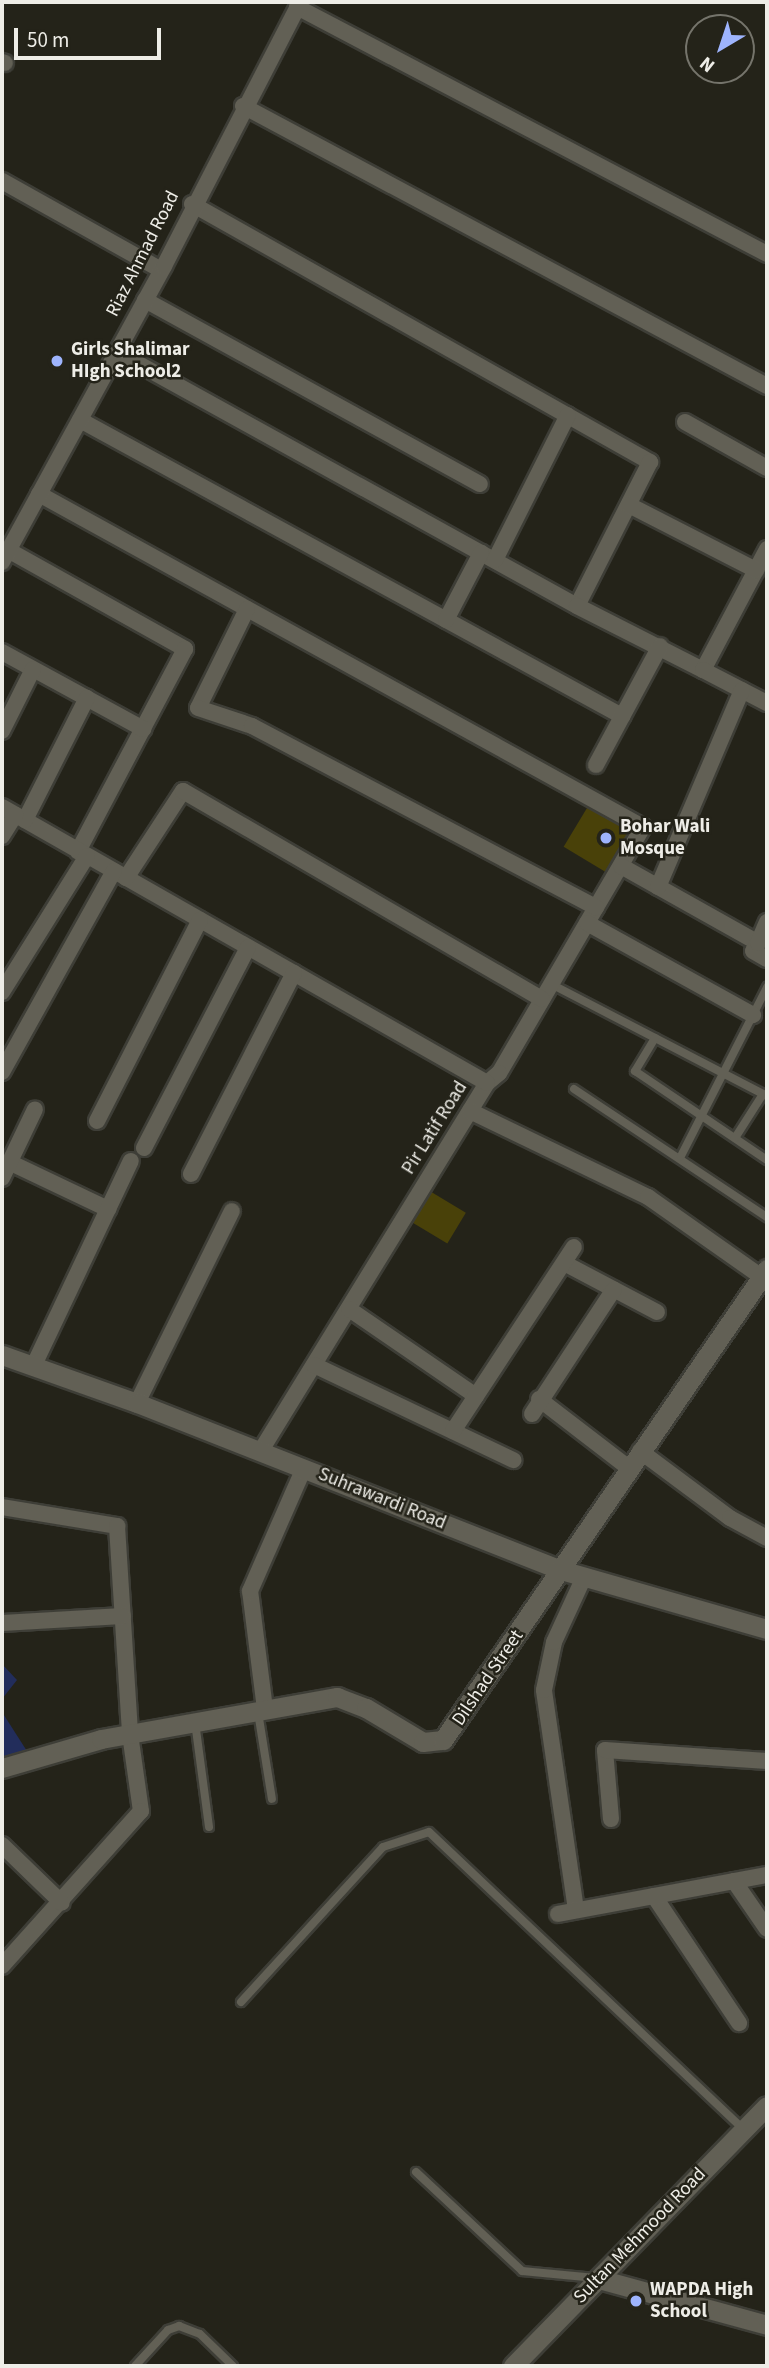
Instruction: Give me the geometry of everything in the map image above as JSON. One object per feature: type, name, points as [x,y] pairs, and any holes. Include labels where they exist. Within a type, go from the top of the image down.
[{"type":"street","name":"Riaz Ahmad Road","points":[[5,556],[145,300],[243,106],[299,5]]},
{"type":"street","points":[[299,5],[767,254]]},
{"type":"street","points":[[243,106],[767,386]]},
{"type":"street","points":[[2,181],[161,270]]},
{"type":"street","points":[[192,204],[650,462],[577,606]]},
{"type":"street","points":[[145,300],[480,484]]},
{"type":"street","points":[[117,352],[577,606],[660,646],[767,703]]},
{"type":"street","points":[[446,620],[488,557],[568,415]]},
{"type":"street","points":[[80,419],[622,716]]},
{"type":"street","points":[[685,422],[767,468]]},
{"type":"street","points":[[39,494],[247,609],[198,708],[252,726],[596,907]]},
{"type":"street","points":[[629,505],[756,570]]},
{"type":"street","points":[[703,670],[767,548]]},
{"type":"street","points":[[2,992],[83,853],[185,649],[5,556]]},
{"type":"street","name":"Pir Latif Road","points":[[247,609],[643,827],[499,1073],[487,1083],[261,1451]]},
{"type":"street","points":[[596,765],[660,646]]},
{"type":"street","points":[[2,652],[143,729]]},
{"type":"street","points":[[2,731],[33,669]]},
{"type":"street","points":[[658,887],[742,690]]},
{"type":"street","points":[[2,836],[87,698]]},
{"type":"street","points":[[2,1072],[120,875],[183,791],[542,999]]},
{"type":"street","points":[[14,814],[487,1083]]},
{"type":"street","points":[[621,866],[758,943]]},
{"type":"street","points":[[97,1121],[200,920]]},
{"type":"street","points":[[767,922],[753,951],[767,958]]},
{"type":"street","points":[[587,923],[753,1015]]},
{"type":"street","points":[[144,1148],[248,947]]},
{"type":"street","points":[[191,1174],[294,973]]},
{"type":"street","points":[[35,1109],[5,1169],[108,1209]]},
{"type":"street","points":[[470,1111],[648,1197],[764,1273]]},
{"type":"street","points":[[33,1367],[131,1161]]},
{"type":"street","points":[[137,1403],[232,1211]]},
{"type":"street","points":[[453,1432],[574,1247]]},
{"type":"street","points":[[564,1263],[657,1312]]},
{"type":"street","name":"Dilshad Street","points":[[2,1768],[130,1734],[337,1697],[366,1708],[423,1742],[443,1740],[764,1273]]},
{"type":"street","points":[[614,1289],[536,1406],[634,1460],[730,1518],[766,1534]]},
{"type":"street","points":[[349,1309],[477,1396]]},
{"type":"street","name":"Suhrawardi Road","points":[[2,1355],[137,1403],[561,1570],[767,1629]]},
{"type":"street","points":[[314,1365],[513,1460]]},
{"type":"street","points":[[261,1710],[250,1591],[304,1468]]},
{"type":"street","points":[[2,1507],[117,1526],[130,1734],[141,1811],[62,1903],[2,1966]]},
{"type":"street","points":[[576,1910],[544,1690],[554,1642],[584,1577]]},
{"type":"street","points":[[2,1623],[123,1616]]},
{"type":"street","points":[[611,1819],[605,1750],[767,1761]]},
{"type":"street","points":[[2,1845],[62,1903]]},
{"type":"street","points":[[558,1913],[767,1875]]},
{"type":"street","points":[[734,1881],[767,1929]]},
{"type":"street","points":[[654,1896],[739,2022]]},
{"type":"street","name":"Sultan Mehmood Road","points":[[513,2366],[767,2106]]},
{"type":"street","points":[[599,2279],[767,2325]]},
{"type":"lane","points":[[551,984],[765,1095],[735,1138]]},
{"type":"lane","points":[[681,1156],[767,986]]},
{"type":"lane","points":[[655,1038],[635,1071],[767,1160]]},
{"type":"lane","points":[[574,1089],[681,1156],[767,1217]]},
{"type":"lane","points":[[261,1710],[272,1799]]},
{"type":"lane","points":[[195,1722],[209,1827]]},
{"type":"lane","points":[[241,2002],[383,1847],[429,1832],[744,2130]]},
{"type":"lane","points":[[416,2172],[522,2271],[599,2279]]},
{"type":"lane","points":[[135,2366],[168,2330],[179,2326],[200,2334],[233,2366]]},
{"type":"shaded area","points":[[2,1664],[17,1680],[2,1699]]},
{"type":"shaded area","points":[[2,1712],[32,1759],[2,1766]]},
{"type":"building","name":"Bohar Wali Mosque","points":[[593,798],[649,831],[619,880],[564,847]]},
{"type":"building","points":[[423,1187],[466,1213],[447,1244],[404,1218]]},
{"type":"place","name":"Girls Shalimar HIgh School2","points":[[57,361]]},
{"type":"place","name":"Bohar Wali Mosque","points":[[606,838]]},
{"type":"place","name":"WAPDA High School","points":[[636,2301]]}]
